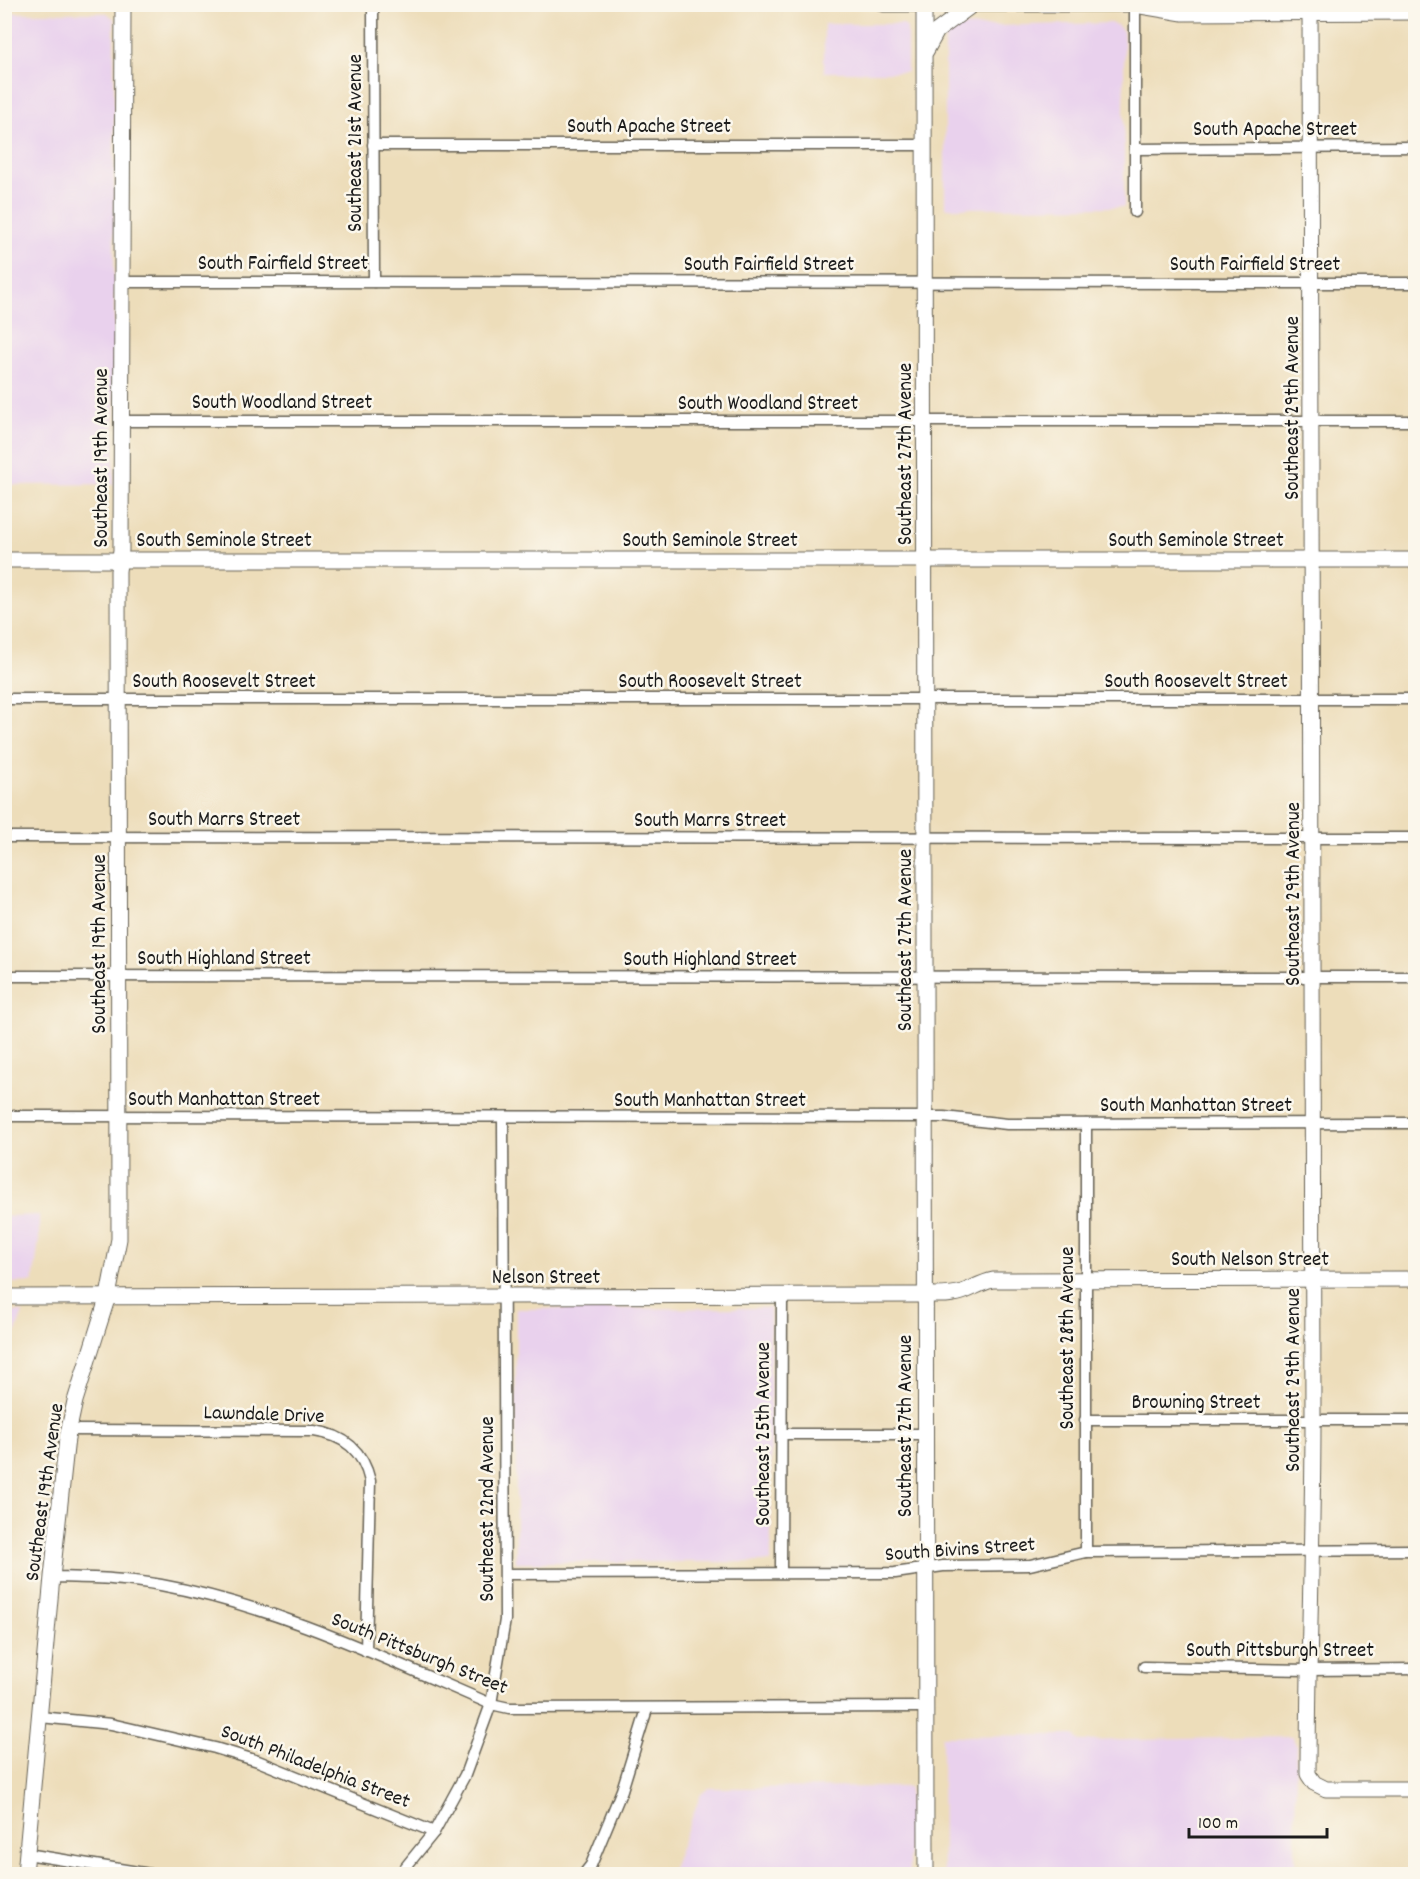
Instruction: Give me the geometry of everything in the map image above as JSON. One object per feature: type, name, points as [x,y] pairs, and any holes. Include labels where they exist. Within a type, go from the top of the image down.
[{"type":"street","name":"Southeast 19th Avenue","points":[[26,1875],[52,1577],[69,1430],[75,1401],[108,1296],[119,1239],[118,699],[123,4]]},
{"type":"street","name":"Southeast 21st Avenue","points":[[373,4],[374,282]]},
{"type":"street","points":[[884,4],[1143,4]]},
{"type":"street","name":"Southeast 27th Avenue","points":[[924,5],[926,1875]]},
{"type":"street","points":[[925,53],[937,31],[972,5]]},
{"type":"street","points":[[1135,5],[1183,13],[1310,8],[1416,12]]},
{"type":"street","points":[[1135,5],[1135,212]]},
{"type":"street","name":"Southeast 29th Avenue","points":[[1310,8],[1313,1551],[1308,1670],[1308,1774],[1314,1783],[1326,1789],[1416,1789]]},
{"type":"street","name":"South Apache Street","points":[[374,145],[925,145]]},
{"type":"street","name":"South Apache Street","points":[[1135,149],[1416,147]]},
{"type":"street","name":"South Fairfield Street","points":[[122,282],[1416,283]]},
{"type":"street","name":"South Woodland Street","points":[[121,421],[1416,421]]},
{"type":"street","name":"South Seminole Street","points":[[4,560],[1416,560]]},
{"type":"street","name":"South Roosevelt Street","points":[[4,699],[1416,699]]},
{"type":"street","name":"South Marrs Street","points":[[4,837],[1416,838]]},
{"type":"street","name":"South Highland Street","points":[[4,976],[1416,977]]},
{"type":"street","name":"South Manhattan Street","points":[[4,1116],[925,1118],[965,1119],[1006,1124],[1416,1124]]},
{"type":"street","name":"Southeast 22nd Avenue","points":[[400,1875],[434,1832],[465,1775],[491,1704],[505,1620],[503,1118]]},
{"type":"street","name":"Southeast 28th Avenue","points":[[1086,1124],[1086,1552]]},
{"type":"street","name":"South Nelson Street","points":[[1086,1280],[1416,1279]]},
{"type":"street","name":"Nelson Street","points":[[4,1297],[949,1295],[964,1292],[985,1281],[993,1280],[1086,1280]]},
{"type":"street","name":"Southeast 25th Avenue","points":[[781,1572],[782,1295]]},
{"type":"street","name":"Browning Street","points":[[1085,1420],[1416,1420]]},
{"type":"street","name":"Lawndale Drive","points":[[69,1430],[314,1431],[328,1432],[352,1445],[361,1456],[370,1481],[366,1651]]},
{"type":"street","points":[[782,1434],[925,1434]]},
{"type":"street","name":"South Bivins Street","points":[[506,1574],[895,1573],[943,1566],[1030,1565],[1086,1552],[1416,1550]]},
{"type":"street","name":"South Pittsburgh Street","points":[[52,1577],[113,1578],[203,1593],[266,1613],[366,1651],[491,1704],[508,1708],[925,1707]]},
{"type":"street","name":"South Pittsburgh Street","points":[[1144,1667],[1416,1669]]},
{"type":"street","points":[[584,1875],[591,1865],[622,1790],[647,1708]]},
{"type":"street","name":"South Philadelphia Street","points":[[40,1717],[111,1724],[215,1748],[258,1761],[434,1832]]},
{"type":"street","points":[[27,1854],[81,1861],[150,1875]]},
{"type":"shaded area","points":[[4,13],[107,13],[114,19],[114,484],[5,485]]},
{"type":"shaded area","points":[[1110,23],[1117,25],[1123,31],[1124,42],[1124,207],[945,208],[945,33],[954,27]]},
{"type":"shaded area","points":[[824,24],[903,24],[907,28],[907,72],[824,72]]},
{"type":"shaded area","points":[[39,1215],[39,1240],[33,1282],[5,1283],[5,1216]]},
{"type":"shaded area","points":[[770,1308],[771,1562],[516,1562],[516,1309]]},
{"type":"shaded area","points":[[4,1312],[23,1312],[5,1362]]},
{"type":"shaded area","points":[[1074,1735],[1080,1741],[1292,1737],[1296,1744],[1295,1874],[943,1874],[942,1736]]},
{"type":"shaded area","points":[[909,1787],[909,1874],[670,1874],[701,1794],[709,1788]]}]
